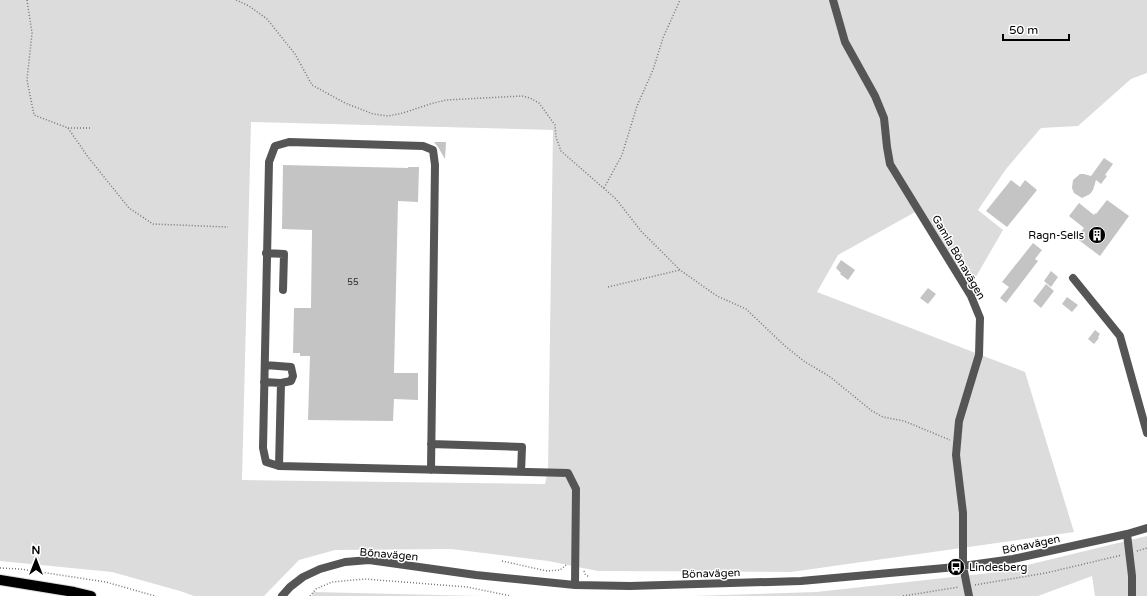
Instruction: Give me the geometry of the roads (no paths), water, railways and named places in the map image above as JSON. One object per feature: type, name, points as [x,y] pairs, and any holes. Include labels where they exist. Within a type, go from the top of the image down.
[{"type":"main road","points":[[0,580],[90,596]]},
{"type":"street","name":"Gamla Bönavägen","points":[[833,0],[845,42],[875,96],[884,118],[890,164],[971,296],[980,318],[980,355],[959,421],[956,456],[962,513],[963,566],[969,596]]},
{"type":"street","points":[[431,470],[435,165],[433,150],[423,146],[289,142],[275,146],[269,162],[266,253],[265,365],[262,448],[266,462],[279,466],[431,470],[521,472],[568,472],[576,489],[575,585]]},
{"type":"street","points":[[266,253],[284,254],[283,290]]},
{"type":"street","points":[[1073,278],[1120,336],[1145,418],[1147,432]]},
{"type":"street","points":[[264,382],[281,383],[291,381],[293,376],[291,367],[265,365]]},
{"type":"street","points":[[279,466],[281,383]]},
{"type":"street","points":[[431,444],[522,447],[521,472]]},
{"type":"street","name":"Bönavägen","points":[[282,596],[290,587],[303,577],[320,568],[345,562],[369,560],[476,575],[575,585],[630,586],[801,581],[963,566],[1013,559],[1127,534],[1147,528]]},
{"type":"street","points":[[1127,534],[1132,576],[1132,596]]},
{"type":"place","name":"Ragn-Sells","points":[[1097,235]]},
{"type":"place","name":"Lindesberg","points":[[956,567]]}]
